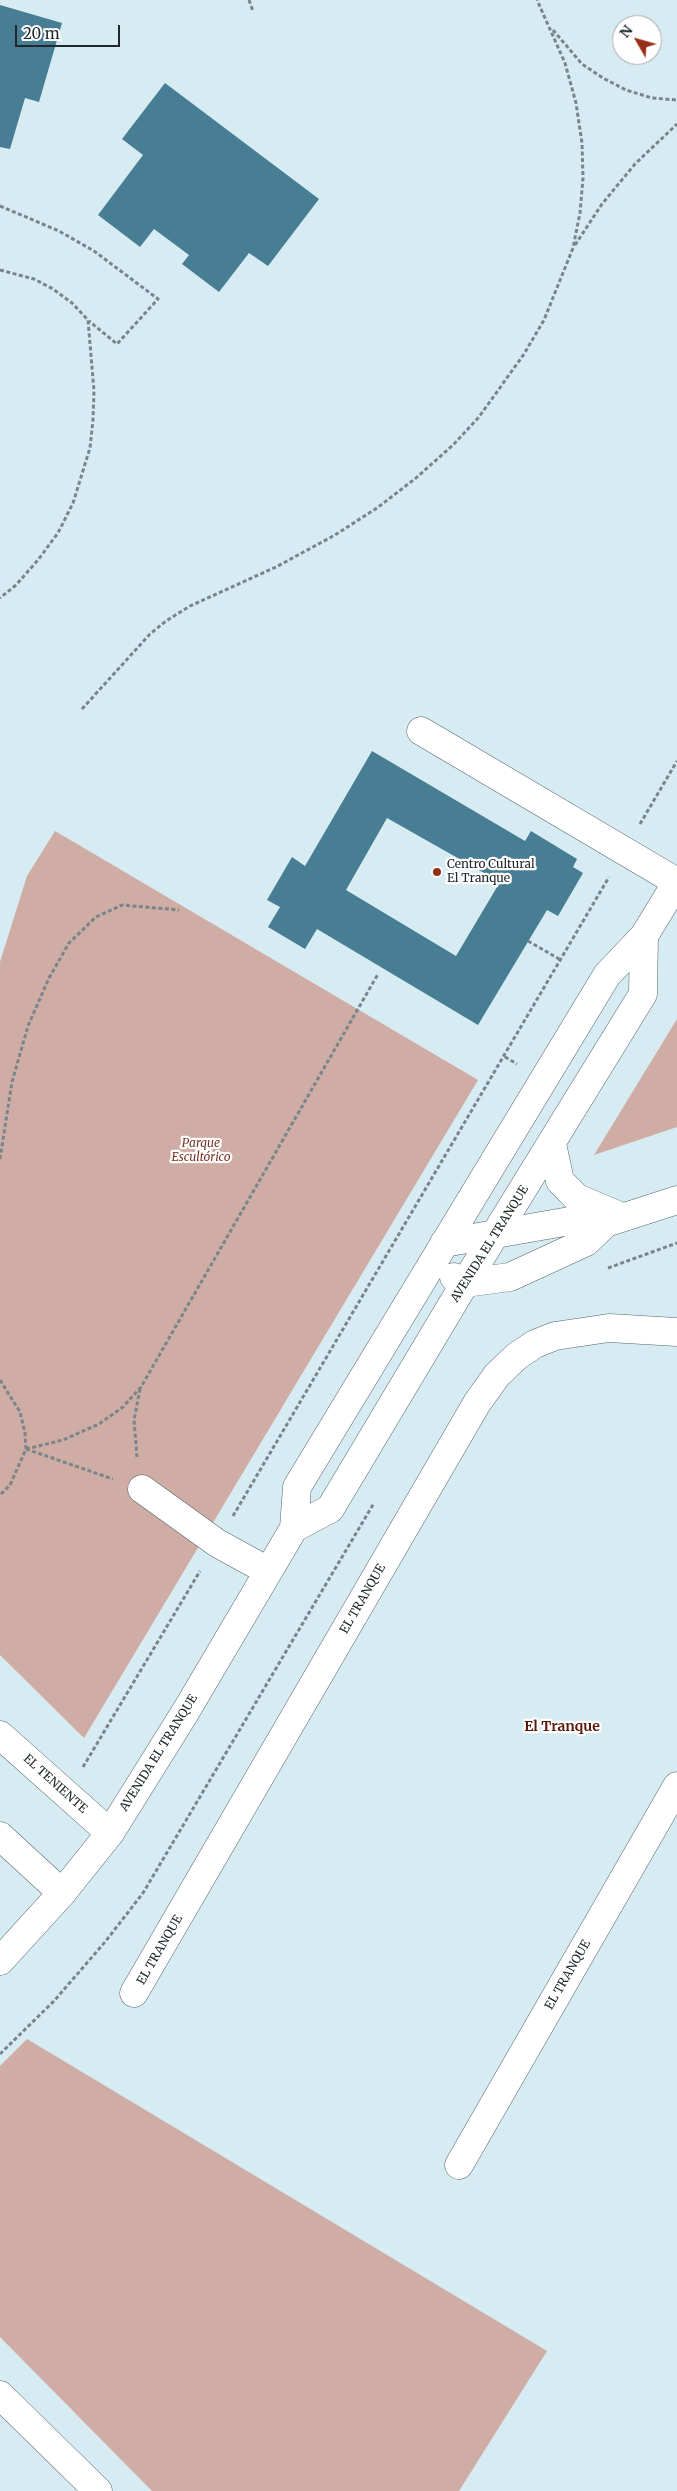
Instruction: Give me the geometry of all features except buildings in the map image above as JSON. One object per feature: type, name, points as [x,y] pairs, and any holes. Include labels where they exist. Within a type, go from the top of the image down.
[{"type":"main road","points":[[421,731],[677,882]]},
{"type":"main road","name":"AVENIDA EL TRANQUE","points":[[0,1962],[62,1893],[110,1832],[186,1712],[294,1528],[297,1487],[606,975],[644,936],[677,882]]},
{"type":"main road","name":"AVENIDA EL TRANQUE","points":[[294,1528],[330,1509],[465,1283],[643,994],[644,936]]},
{"type":"main road","points":[[552,1144],[560,1181],[577,1198],[615,1220]]},
{"type":"main road","points":[[615,1220],[586,1242],[510,1277],[465,1283],[438,1254],[495,1235],[587,1218],[615,1220],[675,1206]]},
{"type":"main road","name":"EL TRANQUE","points":[[134,1993],[477,1403],[497,1375],[517,1356],[535,1344],[555,1336],[609,1328],[677,1332]]},
{"type":"main road","points":[[142,1489],[217,1543],[268,1572]]},
{"type":"main road","name":"EL TENIENTE","points":[[0,1735],[110,1832]]},
{"type":"main road","name":"EL TRANQUE","points":[[459,2165],[677,1786]]},
{"type":"main road","points":[[0,1836],[62,1893]]},
{"type":"main road","points":[[0,2395],[98,2491]]},
{"type":"path","points":[[249,0],[253,11]]},
{"type":"path","points":[[82,710],[150,634],[166,621],[190,606],[276,567],[335,535],[377,508],[416,478],[453,445],[479,417],[524,354],[544,320],[573,248],[580,213],[583,178],[582,143],[576,102],[565,63],[537,0]]},
{"type":"path","points":[[549,25],[582,64],[603,78],[626,90],[652,98],[677,100]]},
{"type":"path","points":[[573,248],[613,191],[635,164],[677,124]]},
{"type":"path","points":[[0,206],[60,231],[94,251],[158,299],[117,344],[88,320],[72,303],[53,289],[34,279],[0,270]]},
{"type":"path","points":[[0,598],[16,585],[38,560],[58,532],[73,503],[83,476],[94,420],[88,320]]},
{"type":"path","points":[[66,1794],[217,1543],[677,761]]},
{"type":"path","points":[[0,1159],[12,1082],[28,1026],[49,978],[69,943],[96,917],[122,905],[180,910]]},
{"type":"path","points":[[528,941],[561,960]]},
{"type":"path","points":[[26,1449],[62,1440],[99,1424],[123,1407],[141,1387],[378,974]]},
{"type":"path","points":[[0,1380],[20,1412],[25,1433],[26,1449],[10,1485],[0,1494]]},
{"type":"path","points":[[26,1449],[142,1489],[134,1420],[141,1387]]},
{"type":"path","points":[[0,2054],[54,2001],[105,1942],[143,1893],[376,1500]]},
{"type":"green space","name":"Parque Escultórico","points":[[55,831],[478,1080],[84,1738],[0,1655],[0,962],[27,876]]},
{"type":"green space","points":[[677,1019],[677,1127],[594,1155]]},
{"type":"green space","points":[[27,2039],[547,2351],[459,2491],[152,2491],[0,2337],[0,2066]]},
{"type":"place","name":"Centro Cultural El Tranque","points":[[437,872]]},
{"type":"district","name":"El Tranque","points":[[562,1727]]}]
